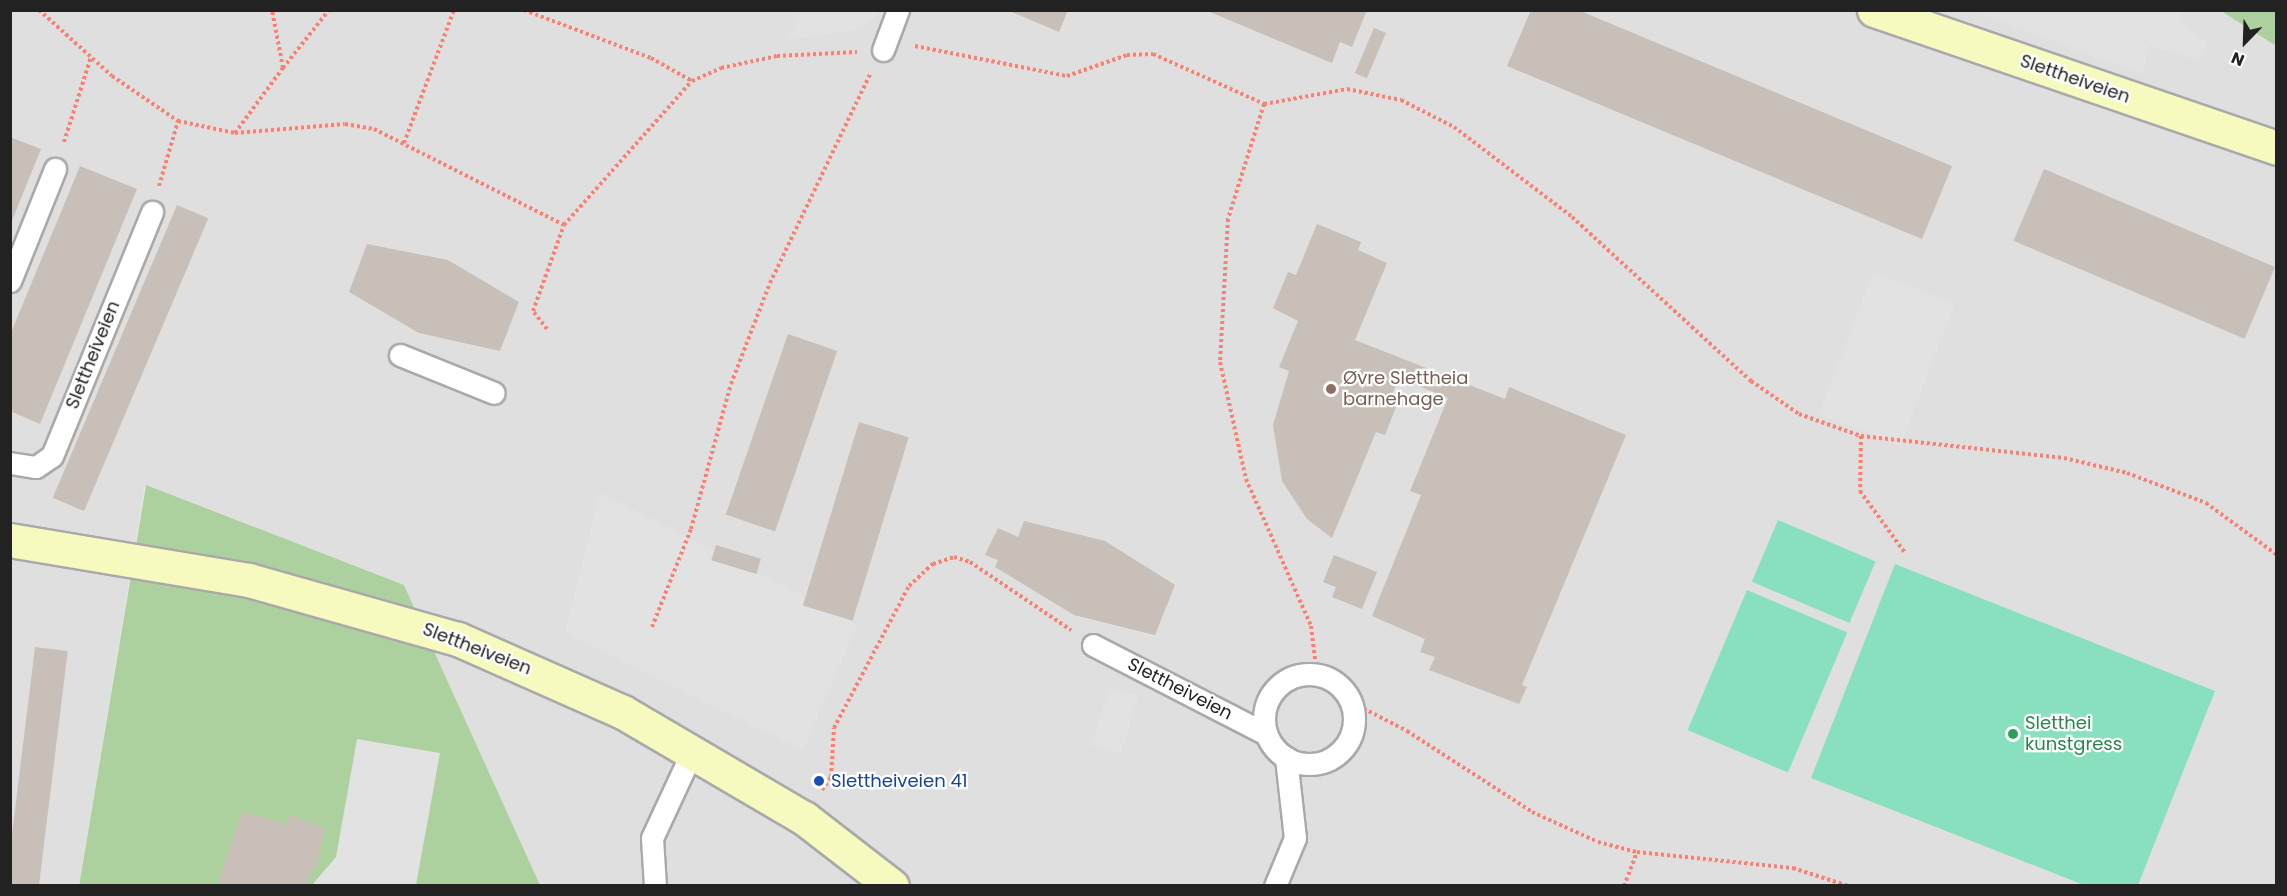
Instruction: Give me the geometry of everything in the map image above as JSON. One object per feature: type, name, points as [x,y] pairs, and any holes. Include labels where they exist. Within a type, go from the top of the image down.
[{"type":"street","name":"Slettheiveien","points":[[1874,10],[2277,148]]},
{"type":"street","name":"Slettheiveien","points":[[10,540],[167,564],[356,607],[515,662],[692,752],[804,818],[892,885]]},
{"type":"lane","points":[[883,50],[898,10]]},
{"type":"lane","points":[[10,281],[55,169]]},
{"type":"lane","name":"Slettheiveien","points":[[10,463],[36,467],[52,456],[152,212]]},
{"type":"lane","points":[[400,355],[494,393]]},
{"type":"lane","name":"Slettheiveien","points":[[1093,645],[1266,734]]},
{"type":"lane","points":[[1275,885],[1295,838],[1286,758],[1266,734],[1263,718],[1274,689],[1302,673],[1317,674],[1345,690],[1353,703],[1352,735],[1338,754],[1317,764],[1286,758]]},
{"type":"lane","points":[[655,885],[652,838],[692,752]]},
{"type":"path","points":[[39,10],[145,102],[178,121],[235,134],[345,124],[404,142],[564,225]]},
{"type":"path","points":[[272,10],[283,68]]},
{"type":"path","points":[[235,134],[329,10]]},
{"type":"path","points":[[404,142],[454,10]]},
{"type":"path","points":[[524,10],[651,58],[692,81]]},
{"type":"path","points":[[547,329],[533,312],[564,225],[692,81],[721,68],[777,56],[921,47],[1066,76],[1127,55],[1153,54],[1264,104],[1347,89],[1401,100],[1435,116],[1572,217],[1768,396],[1799,414],[1861,436],[2053,456],[2127,472],[2206,503],[2277,554]]},
{"type":"path","points":[[652,627],[690,530],[731,384],[770,283],[883,50]]},
{"type":"path","points":[[55,169],[91,57]]},
{"type":"path","points":[[1264,104],[1228,219],[1220,362],[1246,480],[1311,626],[1317,674]]},
{"type":"path","points":[[152,212],[178,121]]},
{"type":"path","points":[[1861,436],[1860,491],[1905,553]]},
{"type":"path","points":[[804,818],[831,777],[834,728],[891,617],[922,571],[954,557],[970,562],[1058,622]]},
{"type":"path","points":[[1353,703],[1407,731],[1532,812],[1598,842],[1637,852],[1793,868],[1848,885]]},
{"type":"path","points":[[1624,885],[1637,852]]},
{"type":"shaded area","points":[[800,10],[881,11],[861,29],[788,40]]},
{"type":"shaded area","points":[[10,11],[2221,11],[2276,46],[2276,885],[540,885],[404,585],[145,486],[79,885],[11,885]]},
{"type":"shaded area","points":[[1972,11],[2177,11],[2187,28],[2207,42],[2200,61],[2149,45],[2143,75]]},
{"type":"shaded area","points":[[1873,272],[1955,304],[1901,445],[1819,414]]},
{"type":"shaded area","points":[[599,492],[858,624],[803,750],[564,633]]},
{"type":"shaded area","points":[[1109,687],[1139,696],[1121,754],[1091,745]]},
{"type":"shaded area","points":[[357,739],[440,753],[416,885],[312,885],[336,857]]},
{"type":"green space","points":[[2221,11],[2276,11],[2276,46]]},
{"type":"green space","points":[[146,485],[404,585],[540,885],[79,886]]},
{"type":"green space","points":[[1778,520],[1876,561],[1849,623],[1752,582]]},
{"type":"green space","name":"Sletthei kunstgress","points":[[1895,564],[2215,691],[2138,885],[2084,885],[1811,778]]},
{"type":"green space","points":[[1747,590],[1847,633],[1788,773],[1688,730]]},
{"type":"building","points":[[1007,10],[1068,10],[1059,32]]},
{"type":"building","points":[[1205,10],[1367,10],[1352,47],[1340,42],[1332,63]]},
{"type":"building","points":[[1531,10],[1578,10],[1952,166],[1922,239],[1507,66]]},
{"type":"building","points":[[1374,28],[1386,33],[1367,78],[1355,73]]},
{"type":"building","points":[[10,137],[41,149],[11,223],[10,223]]},
{"type":"building","points":[[80,166],[137,189],[40,424],[10,411],[10,335]]},
{"type":"building","points":[[2044,169],[2275,267],[2245,339],[2014,241]]},
{"type":"building","points":[[177,205],[208,218],[84,511],[53,498]]},
{"type":"building","points":[[1317,224],[1361,242],[1358,250],[1387,263],[1355,340],[1505,399],[1509,387],[1626,435],[1522,685],[1527,687],[1519,704],[1429,670],[1435,657],[1420,652],[1425,639],[1372,616],[1421,495],[1410,491],[1448,398],[1399,378],[1388,404],[1396,407],[1385,435],[1376,432],[1332,538],[1307,519],[1282,481],[1273,425],[1289,371],[1279,367],[1298,321],[1273,308],[1288,272],[1296,275]]},
{"type":"building","points":[[367,244],[448,260],[519,302],[500,351],[419,333],[349,292]]},
{"type":"building","points":[[788,334],[837,351],[775,532],[726,515]]},
{"type":"building","points":[[859,422],[909,437],[853,621],[803,606]]},
{"type":"building","points":[[1024,521],[1105,541],[1175,585],[1155,635],[1074,615],[995,567],[998,560],[985,555],[998,528],[1018,537]]},
{"type":"building","points":[[716,545],[761,559],[756,574],[711,560]]},
{"type":"building","points":[[1334,555],[1377,572],[1362,609],[1332,597],[1336,587],[1323,582]]},
{"type":"building","points":[[35,647],[68,651],[39,886],[10,886],[10,851]]},
{"type":"building","points":[[242,812],[287,824],[290,815],[325,828],[316,870],[312,868],[306,886],[217,886]]},
{"type":"place","name":"Øvre Slettheia barnehage","points":[[1331,389]]},
{"type":"place","name":"Sletthei kunstgress","points":[[2013,734]]},
{"type":"place","name":"Slettheiveien 41","points":[[819,781]]}]
